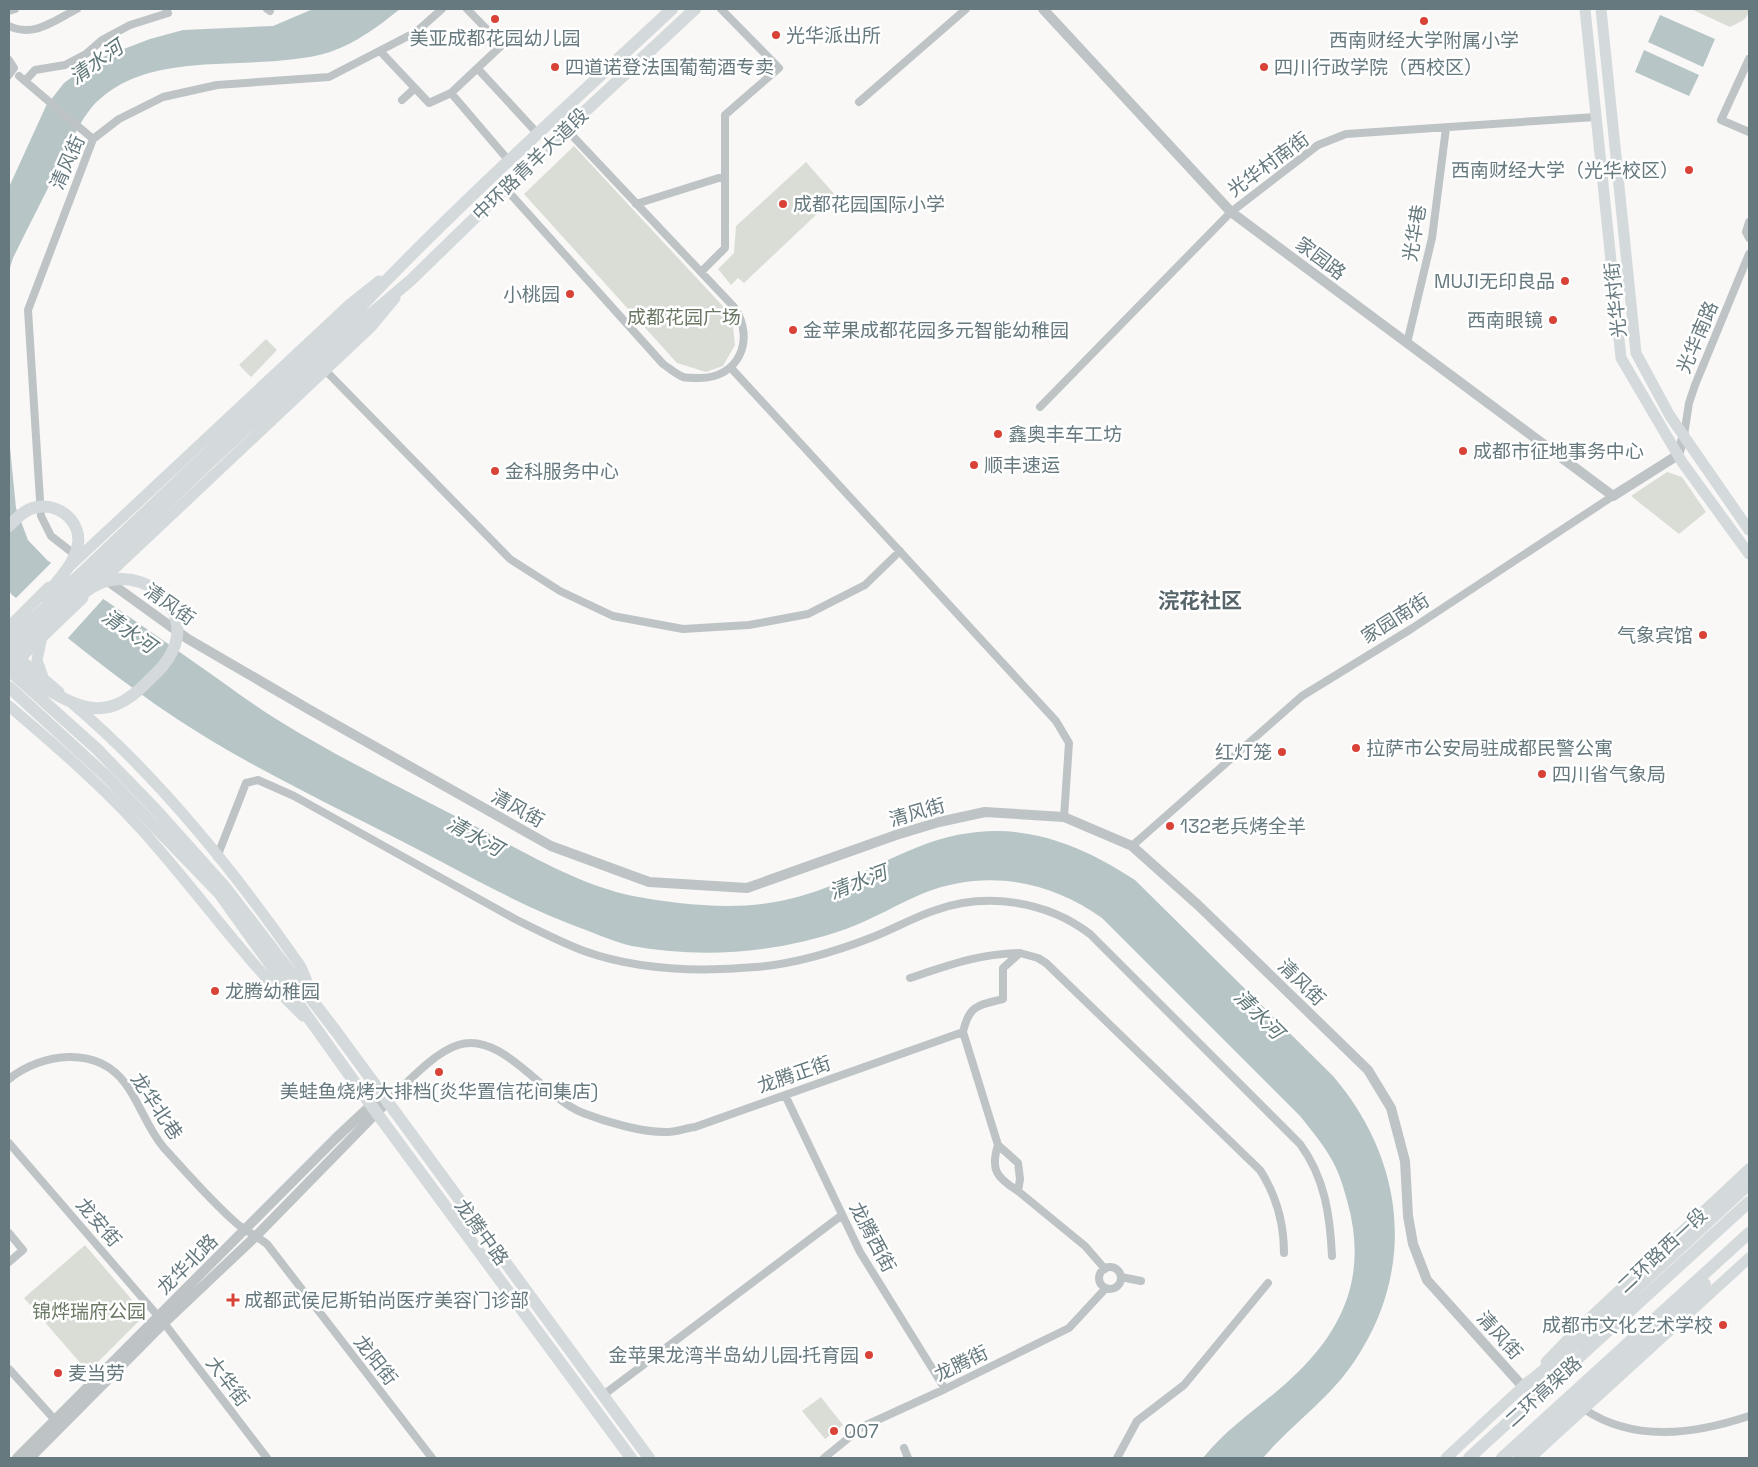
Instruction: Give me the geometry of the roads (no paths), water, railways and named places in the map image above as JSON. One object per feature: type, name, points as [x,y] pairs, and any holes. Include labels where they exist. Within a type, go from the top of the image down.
[{"type":"main road","name":"中环路青羊大道段","points":[[361,315],[400,265],[672,9]]},
{"type":"main road","name":"中环路青羊大道段","points":[[361,315],[411,280],[566,129],[695,9]]},
{"type":"main road","name":"光华村街","points":[[1585,9],[1621,358],[1678,455],[1749,554]]},
{"type":"main road","name":"光华村街","points":[[1601,9],[1636,353],[1670,416],[1749,530]]},
{"type":"main road","points":[[335,1030],[309,988],[300,966],[217,857],[125,751],[105,731],[44,679],[14,657],[12,635],[26,611],[74,561],[350,304],[400,265]]},
{"type":"main road","points":[[9,668],[14,657],[45,634],[370,327],[411,280]]},
{"type":"main road","points":[[12,635],[188,482],[361,315]]},
{"type":"main road","points":[[9,526],[24,512],[35,507],[54,508],[70,518],[75,524],[78,535],[78,548],[70,565],[12,635]]},
{"type":"main road","points":[[9,668],[86,707],[107,707],[128,698],[164,664],[173,649],[177,632],[172,609],[157,590],[133,579],[110,580],[92,587],[12,635]]},
{"type":"main road","points":[[44,679],[37,660],[45,634]]},
{"type":"main road","points":[[9,668],[97,749],[158,811],[222,890]]},
{"type":"main road","points":[[9,687],[105,775],[222,890]]},
{"type":"main road","points":[[9,706],[52,742],[141,829],[271,985],[323,1036]]},
{"type":"main road","points":[[9,714],[25,720]]},
{"type":"main road","name":"龙腾中路","points":[[222,890],[335,1030],[648,1458]]},
{"type":"main road","name":"龙腾中路","points":[[222,890],[373,1109],[631,1458]]},
{"type":"main road","name":"二环路西一段","points":[[1446,1458],[1523,1387],[1578,1329],[1749,1169]]},
{"type":"main road","points":[[1523,1387],[1583,1338],[1749,1184]]},
{"type":"main road","name":"二环高架路","points":[[1469,1458],[1749,1202]]},
{"type":"main road","name":"二环高架路","points":[[1502,1458],[1749,1233]]},
{"type":"main road","points":[[1520,1458],[1749,1243]]},
{"type":"main road","points":[[1530,1458],[1749,1258]]},
{"type":"street","points":[[9,11],[16,9]]},
{"type":"street","points":[[9,26],[18,30],[42,28],[77,9]]},
{"type":"street","points":[[22,79],[35,70],[65,65],[86,54],[102,40],[130,25],[168,13],[166,9]]},
{"type":"street","name":"清风街","points":[[74,561],[51,536],[41,516],[28,310],[93,140],[118,119],[163,97],[217,86],[330,77],[416,32],[442,9]]},
{"type":"street","points":[[380,52],[428,103],[450,93],[502,45],[467,9]]},
{"type":"street","points":[[701,272],[725,248],[726,115],[779,68],[721,9]]},
{"type":"street","points":[[859,102],[966,9]]},
{"type":"street","name":"家园路","points":[[1043,9],[1230,212],[1613,496]]},
{"type":"street","points":[[1749,59],[1721,120],[1749,132]]},
{"type":"street","points":[[9,60],[11,73],[22,79],[93,140]]},
{"type":"street","points":[[478,69],[538,134]]},
{"type":"street","points":[[402,100],[414,89]]},
{"type":"street","points":[[450,93],[510,161]]},
{"type":"street","name":"光华村南街","points":[[1040,407],[1230,212],[1318,145],[1346,134],[1595,117]]},
{"type":"street","name":"光华巷","points":[[1407,343],[1432,238],[1446,128]]},
{"type":"street","points":[[505,188],[663,364],[684,377],[712,378],[731,368],[745,346],[741,318],[734,307],[566,129]]},
{"type":"street","points":[[636,204],[725,176]]},
{"type":"street","points":[[1749,222],[1746,232],[1749,238]]},
{"type":"street","name":"光华南路","points":[[1684,435],[1688,402],[1749,254]]},
{"type":"street","points":[[731,368],[1064,732],[1069,743],[1064,817]]},
{"type":"street","points":[[325,370],[510,559],[560,591],[613,616],[683,629],[749,625],[808,614],[865,585],[900,551]]},
{"type":"street","points":[[1678,455],[1684,435]]},
{"type":"street","name":"家园南街","points":[[1132,846],[1302,696],[1411,629],[1678,455]]},
{"type":"street","name":"清风街","points":[[104,578],[188,639],[551,846],[649,882],[747,888],[896,835],[948,820],[986,812],[1064,817],[1132,846],[1198,905],[1368,1070],[1391,1108],[1405,1161],[1408,1216],[1413,1244],[1427,1280],[1523,1387]]},
{"type":"street","points":[[217,857],[246,783],[258,780],[345,824],[515,919],[584,951],[622,961],[665,967],[758,968],[832,951],[874,937],[935,910],[968,902],[1018,903],[1064,917],[1090,934],[1300,1144],[1311,1160],[1325,1196],[1330,1218],[1332,1256]]},
{"type":"street","points":[[1003,968],[1020,953]]},
{"type":"street","points":[[910,978],[970,958],[992,954],[1020,953],[1038,958],[1056,972],[1260,1170],[1267,1181],[1278,1209],[1284,1252]]},
{"type":"street","points":[[992,954],[1001,960],[1003,968],[1003,999],[974,1008],[968,1013],[963,1032],[998,1146],[1018,1163],[1020,1179],[1018,1191]]},
{"type":"street","name":"龙腾正街","points":[[384,1098],[432,1060],[458,1045],[478,1042],[496,1048],[558,1100],[582,1113],[627,1126],[668,1132],[695,1127],[963,1032]]},
{"type":"street","name":"龙华北巷","points":[[9,1079],[26,1068],[51,1058],[70,1056],[102,1063],[123,1081],[159,1141],[244,1230],[256,1236]]},
{"type":"street","name":"龙腾西街","points":[[784,1094],[860,1252],[945,1389]]},
{"type":"street","name":"龙华北路","points":[[30,1458],[244,1230],[384,1098]]},
{"type":"street","name":"龙华北路","points":[[17,1458],[161,1320],[256,1236],[373,1109]]},
{"type":"street","name":"龙安街","points":[[9,1143],[161,1320]]},
{"type":"street","points":[[998,1146],[993,1159],[996,1173],[1005,1183],[1018,1191],[1085,1246],[1105,1269]]},
{"type":"street","points":[[602,1396],[842,1215]]},
{"type":"street","points":[[9,1233],[23,1250],[9,1262]]},
{"type":"street","name":"龙阳街","points":[[256,1236],[267,1244],[432,1458]]},
{"type":"street","points":[[1121,1277],[1117,1286],[1106,1288],[1100,1280],[1100,1274],[1105,1269],[1115,1268],[1121,1277],[1141,1281]]},
{"type":"street","points":[[1117,1458],[1137,1421],[1184,1385],[1268,1283]]},
{"type":"street","name":"龙腾街","points":[[824,1458],[862,1427],[945,1389],[1069,1328],[1106,1288]]},
{"type":"street","name":"大华街","points":[[161,1320],[267,1458]]},
{"type":"street","points":[[9,1369],[55,1420]]},
{"type":"street","points":[[1584,1409],[1603,1422],[1648,1432],[1684,1432],[1749,1416]]},
{"type":"street","points":[[904,1448],[908,1458]]},
{"type":"water","name":"清水河","points":[[313,9],[400,9],[367,34],[330,52],[301,58],[204,64],[172,68],[142,75],[115,87],[92,107],[79,126],[13,258],[9,271],[9,187],[46,106],[64,83],[95,60],[150,39],[183,30],[273,26]]},
{"type":"water","points":[[1660,15],[1715,39],[1703,67],[1648,42]]},
{"type":"water","points":[[1644,50],[1699,75],[1689,96],[1635,72]]},
{"type":"water","name":"清水河","points":[[9,437],[16,508],[28,540],[47,560],[250,702],[304,736],[527,854],[590,883],[633,896],[696,905],[739,906],[760,904],[781,901],[816,891],[846,880],[903,853],[948,837],[976,832],[1004,831],[1031,834],[1057,841],[1109,864],[1135,880],[1333,1076],[1357,1109],[1376,1143],[1388,1179],[1394,1216],[1394,1253],[1387,1290],[1374,1326],[1354,1362],[1334,1388],[1263,1458],[1203,1458],[1225,1434],[1298,1372],[1329,1335],[1348,1295],[1353,1274],[1355,1252],[1353,1228],[1340,1177],[1322,1144],[1300,1116],[1102,918],[1082,905],[1038,887],[1016,882],[993,880],[970,881],[924,893],[856,925],[820,937],[794,944],[740,951],[686,952],[632,946],[611,940],[552,917],[494,890],[208,739],[134,689],[12,595],[9,591]]},
{"type":"place","name":"美亚成都花园幼儿园","points":[[495,19]]},
{"type":"place","name":"西南财经大学附属小学","points":[[1424,21]]},
{"type":"place","name":"光华派出所","points":[[776,35]]},
{"type":"place","name":"四道诺登法国葡萄酒专卖","points":[[555,67]]},
{"type":"place","name":"四川行政学院（西校区）","points":[[1264,67]]},
{"type":"place","name":"西南财经大学（光华校区）","points":[[1689,170]]},
{"type":"place","name":"成都花园国际小学","points":[[783,204]]},
{"type":"place","name":"MUJI无印良品","points":[[1565,281]]},
{"type":"place","name":"小桃园","points":[[570,294]]},
{"type":"place","name":"西南眼镜","points":[[1553,320]]},
{"type":"place","name":"金苹果成都花园多元智能幼稚园","points":[[793,330]]},
{"type":"place","name":"鑫奥丰车工坊","points":[[998,434]]},
{"type":"place","name":"成都市征地事务中心","points":[[1463,451]]},
{"type":"place","name":"顺丰速运","points":[[974,465]]},
{"type":"place","name":"金科服务中心","points":[[495,471]]},
{"type":"place","name":"气象宾馆","points":[[1703,635]]},
{"type":"place","name":"拉萨市公安局驻成都民警公寓","points":[[1356,748]]},
{"type":"place","name":"红灯笼","points":[[1282,752]]},
{"type":"place","name":"四川省气象局","points":[[1542,774]]},
{"type":"place","name":"132老兵烤全羊","points":[[1170,826]]},
{"type":"place","name":"龙腾幼稚园","points":[[215,991]]},
{"type":"place","name":"美蛙鱼烧烤大排档(炎华置信花间集店)","points":[[439,1072]]},
{"type":"place","name":"成都武侯尼斯铂尚医疗美容门诊部","points":[[233,1300]]},
{"type":"place","name":"成都市文化艺术学校","points":[[1723,1325]]},
{"type":"place","name":"金苹果龙湾半岛幼儿园·托育园","points":[[869,1355]]},
{"type":"place","name":"麦当劳","points":[[58,1373]]},
{"type":"place","name":"007","points":[[834,1431]]},
{"type":"district","name":"浣花社区","points":[[1200,601]]},
{"type":"park label","name":"成都花园广场","points":[[684,317]]},
{"type":"park label","name":"锦烨瑞府公园","points":[[89,1311]]}]
